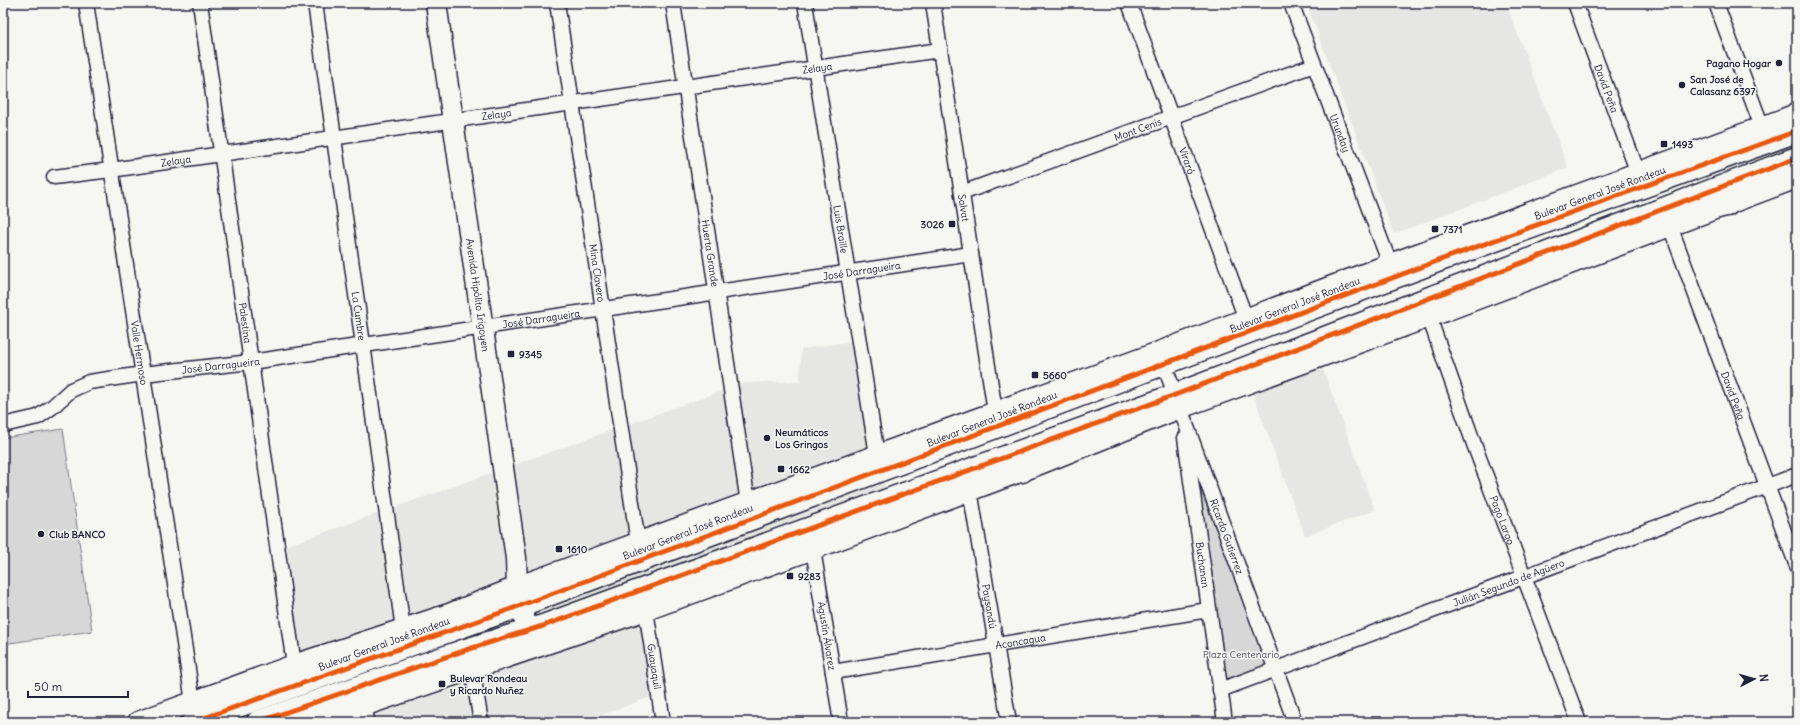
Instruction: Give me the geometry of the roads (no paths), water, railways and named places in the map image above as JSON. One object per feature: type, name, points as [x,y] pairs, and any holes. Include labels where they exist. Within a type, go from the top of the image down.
[{"type":"main road","name":"Avenida Hipólito Irigoyen","points":[[436,3],[481,326],[516,558],[517,600],[530,639]]},
{"type":"main road","name":"Bulevar General José Rondeau","points":[[138,722],[193,712],[453,620],[517,600],[732,526],[1161,358],[1246,319],[1390,264],[1797,114]]},
{"type":"main road","name":"Bulevar General José Rondeau","points":[[517,600],[638,543],[877,454],[995,412],[1161,358],[1440,260],[1797,131]]},
{"type":"main road","points":[[491,642],[530,639],[646,610],[813,549],[1022,471],[1177,401],[1614,228],[1797,158]]},
{"type":"main road","points":[[258,722],[469,659],[530,639],[901,495],[1429,317],[1797,178]]},
{"type":"main road","points":[[1614,228],[1727,205]]},
{"type":"main road","points":[[1341,283],[1440,260]]},
{"type":"main road","points":[[901,495],[1022,471]]},
{"type":"main road","points":[[684,527],[732,526]]},
{"type":"main road","points":[[316,722],[366,713],[469,659],[491,642],[517,600]]},
{"type":"main road","name":"Bulevar General José Rondeau","points":[[193,712],[294,666],[403,629],[453,620]]},
{"type":"main road","points":[[453,620],[469,659]]},
{"type":"street","name":"Valle Hermoso","points":[[86,3],[193,712]]},
{"type":"street","name":"Palestina","points":[[200,3],[294,666]]},
{"type":"street","name":"La Cumbre","points":[[315,3],[403,629]]},
{"type":"street","name":"Mina Clavero","points":[[557,3],[638,543]]},
{"type":"street","name":"Huerta Grande","points":[[673,3],[748,503]]},
{"type":"street","name":"Luis Braille","points":[[805,3],[877,454]]},
{"type":"street","name":"Salvat","points":[[933,3],[995,412]]},
{"type":"street","name":"Viraró","points":[[1128,3],[1246,319]]},
{"type":"street","name":"Urunday","points":[[1290,3],[1390,264]]},
{"type":"street","name":"David Peña","points":[[1575,3],[1638,173]]},
{"type":"street","points":[[1716,3],[1762,127]]},
{"type":"street","name":"Zelaya","points":[[54,177],[112,170],[940,50]]},
{"type":"street","name":"Mont Cenis","points":[[962,193],[1314,65]]},
{"type":"street","name":"David Peña","points":[[1670,226],[1797,566]]},
{"type":"street","name":"José Darragueira","points":[[3,425],[38,417],[71,390],[89,382],[143,374],[251,362],[481,326],[971,254]]},
{"type":"street","name":"Pago Largo","points":[[1429,317],[1475,447],[1579,722]]},
{"type":"street","name":"Ricardo Gutierrez","points":[[1161,358],[1177,401],[1194,463],[1295,722]]},
{"type":"street","name":"Buchanan","points":[[1194,463],[1208,610],[1225,722]]},
{"type":"street","name":"Julián Segundo de Agüero","points":[[1220,690],[1797,475]]},
{"type":"street","name":"Paysandú","points":[[970,490],[1009,722]]},
{"type":"street","name":"Agustín Álvarez","points":[[813,549],[841,722]]},
{"type":"street","name":"Guayaquil","points":[[646,610],[663,722]]},
{"type":"street","name":"Aconcagua","points":[[833,672],[1208,610]]},
{"type":"street","points":[[469,659],[481,722]]},
{"type":"place","name":"Pagano Hogar","points":[[1779,63]]},
{"type":"place","name":"San José de Calasanz 6397","points":[[1682,85]]},
{"type":"place","name":"1493","points":[[1664,144]]},
{"type":"place","name":"3026","points":[[952,224]]},
{"type":"place","name":"7371","points":[[1435,229]]},
{"type":"place","name":"9345","points":[[511,354]]},
{"type":"place","name":"5660","points":[[1035,375]]},
{"type":"place","name":"Neumáticos Los Gringos","points":[[767,438]]},
{"type":"place","name":"1662","points":[[781,469]]},
{"type":"place","name":"Club BANCO","points":[[41,534]]},
{"type":"place","name":"1610","points":[[559,549]]},
{"type":"place","name":"9283","points":[[790,576]]},
{"type":"place","name":"Bulevar Rondeau y Ricardo Nuñez","points":[[442,684]]},
{"type":"park label","name":"Plaza Centenario","points":[[1241,654]]}]
